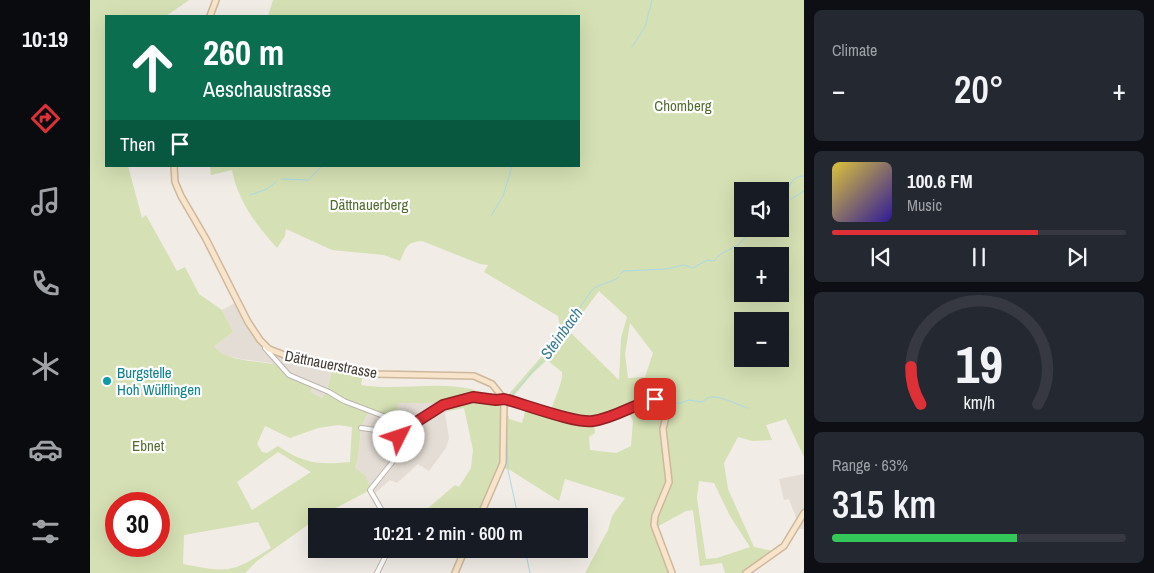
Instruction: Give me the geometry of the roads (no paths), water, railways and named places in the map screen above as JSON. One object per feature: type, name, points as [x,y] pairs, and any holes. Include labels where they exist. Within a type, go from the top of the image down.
[{"type":"street","points":[[210,15],[216,0]]},
{"type":"street","name":"Dättnauerstrasse","points":[[174,167],[179,192],[206,239],[244,315],[263,343],[283,355],[368,374],[478,377],[492,384],[504,399]]},
{"type":"street","points":[[263,343],[289,375],[327,391],[347,402],[386,416],[394,423],[399,433],[394,462],[370,488],[371,494],[380,508]]},
{"type":"street","points":[[361,428],[399,433],[443,405],[473,397],[496,400],[504,399],[576,420],[590,421],[605,418],[652,399],[662,401],[667,412],[663,429],[669,482],[654,524],[672,573]]},
{"type":"street","points":[[483,508],[503,462],[504,399]]},
{"type":"street","points":[[746,573],[782,549],[804,513]]},
{"type":"street","points":[[377,573],[384,558]]},
{"type":"street","points":[[455,573],[462,558]]},
{"type":"waterway","points":[[632,47],[645,27],[652,0]]},
{"type":"waterway","points":[[281,179],[308,180],[321,167]]},
{"type":"waterway","points":[[491,216],[503,196],[512,167]]},
{"type":"waterway","name":"Steinbach","points":[[789,187],[794,179],[804,176]]},
{"type":"waterway","points":[[250,195],[267,189],[276,182]]},
{"type":"waterway","points":[[791,199],[804,191]]},
{"type":"waterway","name":"Steinbach","points":[[620,274],[624,271],[666,269],[684,265],[693,268],[707,260],[714,261],[721,254],[738,245],[746,237]]},
{"type":"waterway","name":"Steinbach","points":[[510,397],[547,355],[592,290],[619,277]]},
{"type":"waterway","points":[[666,403],[681,403],[689,400],[701,402],[708,398],[716,397],[748,408]]},
{"type":"waterway","name":"Steinbach","points":[[506,412],[508,468]]},
{"type":"waterway","name":"Steinbach","points":[[508,470],[516,508]]},
{"type":"waterway","name":"Steinbach","points":[[527,558],[530,573]]},
{"type":"place","name":"Burgstelle Hoh Wülflingen","points":[[107,381]]},
{"type":"park label","name":"Chomberg","points":[[683,105]]},
{"type":"park label","name":"Dättnauerberg","points":[[369,204]]},
{"type":"park label","name":"Ebnet","points":[[148,445]]}]
